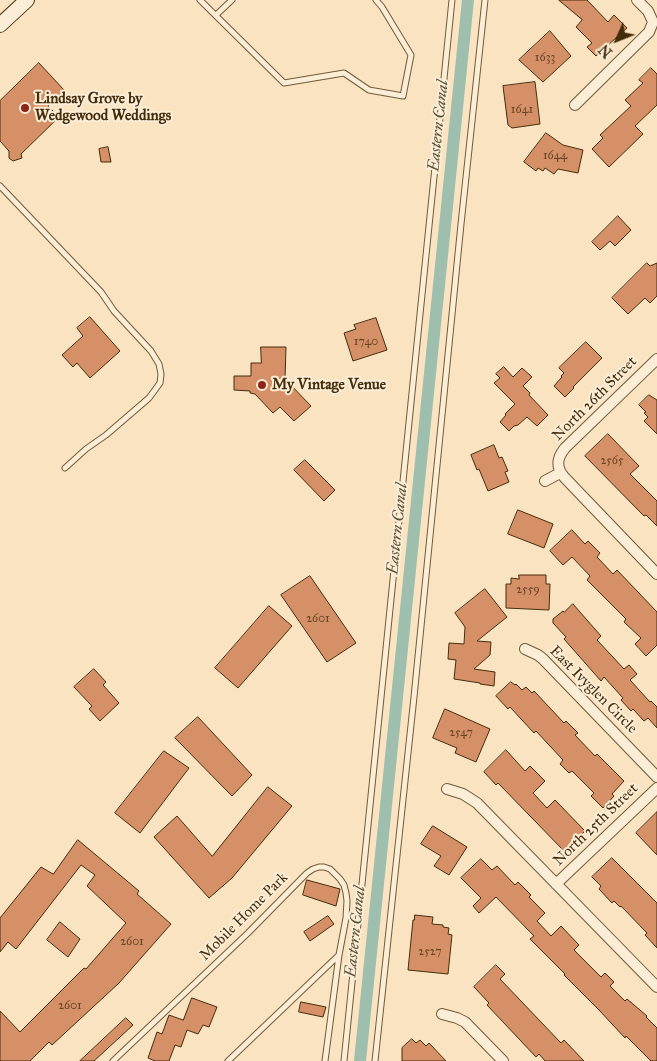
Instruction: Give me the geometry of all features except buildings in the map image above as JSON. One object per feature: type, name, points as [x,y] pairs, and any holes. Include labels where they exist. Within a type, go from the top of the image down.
[{"type":"main road","points":[[0,25],[27,0]]},
{"type":"street","points":[[575,104],[649,32],[653,22],[648,11],[637,0]]},
{"type":"street","name":"North 26th Street","points":[[559,468],[559,457],[565,448],[657,358]]},
{"type":"street","points":[[545,481],[559,468],[657,574]]},
{"type":"street","name":"East Ivyglen Circle","points":[[526,650],[543,659],[657,777]]},
{"type":"street","name":"North 25th Street","points":[[556,884],[657,788]]},
{"type":"street","points":[[447,790],[463,794],[477,803],[657,987]]},
{"type":"street","points":[[442,1014],[465,1022],[502,1061]]},
{"type":"lane","points":[[200,0],[284,83],[344,73],[369,90],[403,96],[411,55],[376,0]]},
{"type":"lane","points":[[216,15],[232,0]]},
{"type":"lane","points":[[344,1061],[452,0]]},
{"type":"lane","points":[[375,1061],[485,0]]},
{"type":"lane","points":[[0,186],[101,292],[114,311],[151,351],[159,364],[160,383],[150,398],[106,435],[86,449],[66,468]]},
{"type":"lane","name":"Mobile Home Park","points":[[113,1061],[248,932],[298,881],[313,869],[319,867],[330,869],[335,873],[344,885],[346,893],[346,918],[339,955],[325,1061]]},
{"type":"lane","points":[[228,1061],[339,955]]},
{"type":"waterway","name":"Eastern Canal","points":[[360,1061],[468,0]]},
{"type":"place","name":"Lindsay Grove by Wedgewood Weddings","points":[[25,108]]},
{"type":"place","name":"My Vintage Venue","points":[[262,385]]}]
